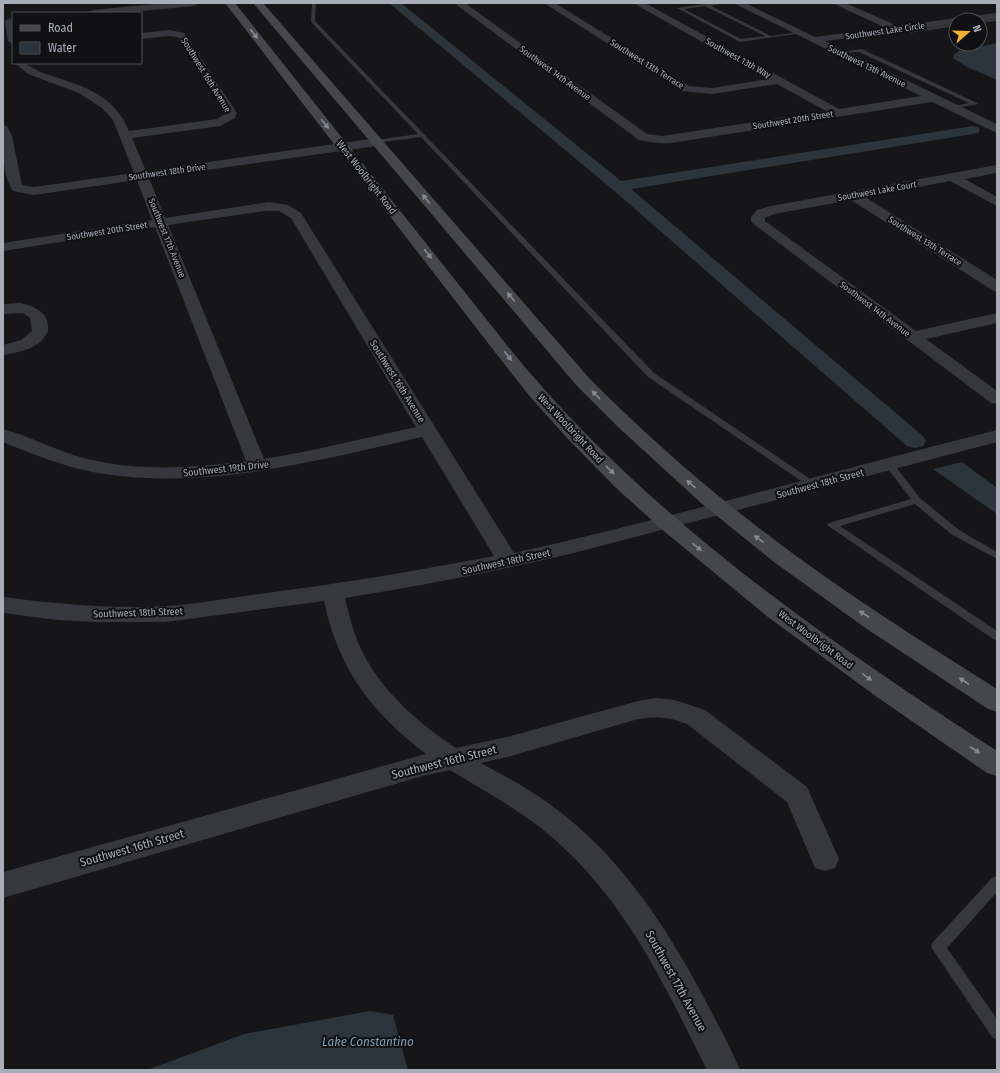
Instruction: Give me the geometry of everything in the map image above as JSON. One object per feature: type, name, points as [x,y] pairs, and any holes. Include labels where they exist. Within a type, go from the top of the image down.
[{"type":"main road","name":"West Woolbright Road","points":[[230,3],[517,367],[554,411],[597,457],[667,522],[799,627],[893,696],[997,765]]},
{"type":"main road","points":[[258,3],[583,382],[655,451],[721,509],[753,534],[841,598],[997,702]]},
{"type":"street","points":[[103,12],[194,3]]},
{"type":"street","name":"Southwest 14th Avenue","points":[[459,3],[643,137],[652,139]]},
{"type":"street","name":"Southwest 13th Terrace","points":[[549,3],[686,89],[712,91],[779,81]]},
{"type":"street","name":"Southwest 13th Way","points":[[638,3],[837,114]]},
{"type":"street","name":"Southwest 13th Avenue","points":[[738,3],[997,129]]},
{"type":"street","points":[[837,3],[897,29]]},
{"type":"street","points":[[9,21],[11,46]]},
{"type":"street","name":"Southwest Lake Circle","points":[[814,40],[948,22]]},
{"type":"street","name":"Southwest 16th Avenue","points":[[126,136],[220,122],[231,116],[231,113],[181,35],[168,33],[142,36]]},
{"type":"street","name":"Southwest 17th Avenue","points":[[21,64],[31,71],[92,94],[105,103],[119,120],[257,465]]},
{"type":"street","name":"Southwest 20th Street","points":[[652,139],[671,140],[934,98]]},
{"type":"street","name":"Southwest 18th Drive","points":[[3,129],[6,136],[15,184],[18,188],[34,191],[377,142]]},
{"type":"street","name":"Southwest Lake Court","points":[[758,217],[762,213],[771,210],[997,169]]},
{"type":"street","points":[[952,177],[997,202]]},
{"type":"street","name":"Southwest 13th Terrace","points":[[853,195],[997,287]]},
{"type":"street","name":"Southwest 20th Street","points":[[3,247],[259,207],[282,207]]},
{"type":"street","name":"Southwest 16th Avenue","points":[[282,207],[291,210],[296,216],[508,561]]},
{"type":"street","name":"Southwest 14th Avenue","points":[[758,217],[758,222],[997,399]]},
{"type":"street","points":[[3,309],[28,309],[38,316],[41,329],[39,334],[26,344],[3,350]]},
{"type":"street","points":[[912,337],[997,318]]},
{"type":"street","name":"Southwest 19th Drive","points":[[3,435],[37,450],[66,459],[120,470],[171,473],[211,471],[257,465],[428,430]]},
{"type":"street","name":"Southwest 18th Street","points":[[3,605],[64,612],[99,614],[166,614],[404,581],[508,561],[721,509],[997,436]]},
{"type":"street","name":"Southwest 17th Avenue","points":[[333,592],[340,625],[353,656],[372,687],[398,717],[432,745],[453,759],[521,798],[562,829],[600,866],[635,908],[666,958],[724,1070]]},
{"type":"street","name":"Southwest 16th Street","points":[[3,885],[420,767],[511,746],[638,710],[656,707],[675,709],[696,716],[798,795],[825,858]]},
{"type":"lane","points":[[314,3],[313,21],[651,375],[813,485]]},
{"type":"lane","points":[[722,3],[679,8],[740,41],[800,34]]},
{"type":"lane","points":[[706,5],[770,37]]},
{"type":"lane","points":[[897,29],[909,32],[948,26]]},
{"type":"lane","points":[[839,52],[860,50],[975,104],[952,108]]},
{"type":"lane","points":[[377,142],[422,135]]},
{"type":"lane","points":[[889,464],[917,500],[954,532],[997,556]]},
{"type":"lane","points":[[917,500],[832,525],[997,636]]},
{"type":"lane","points":[[997,882],[938,947],[997,1032]]},
{"type":"water","points":[[997,43],[997,80],[967,67],[953,58],[954,54],[957,52],[988,52],[988,45]]},
{"type":"water","points":[[962,462],[997,488],[997,514],[933,469]]},
{"type":"water","name":"Lake Constantino","points":[[370,1011],[393,1015],[408,1070],[147,1070],[244,1034]]},
{"type":"waterway","points":[[394,3],[618,186]]},
{"type":"waterway","points":[[618,186],[973,130]]},
{"type":"waterway","points":[[618,186],[915,441]]}]
